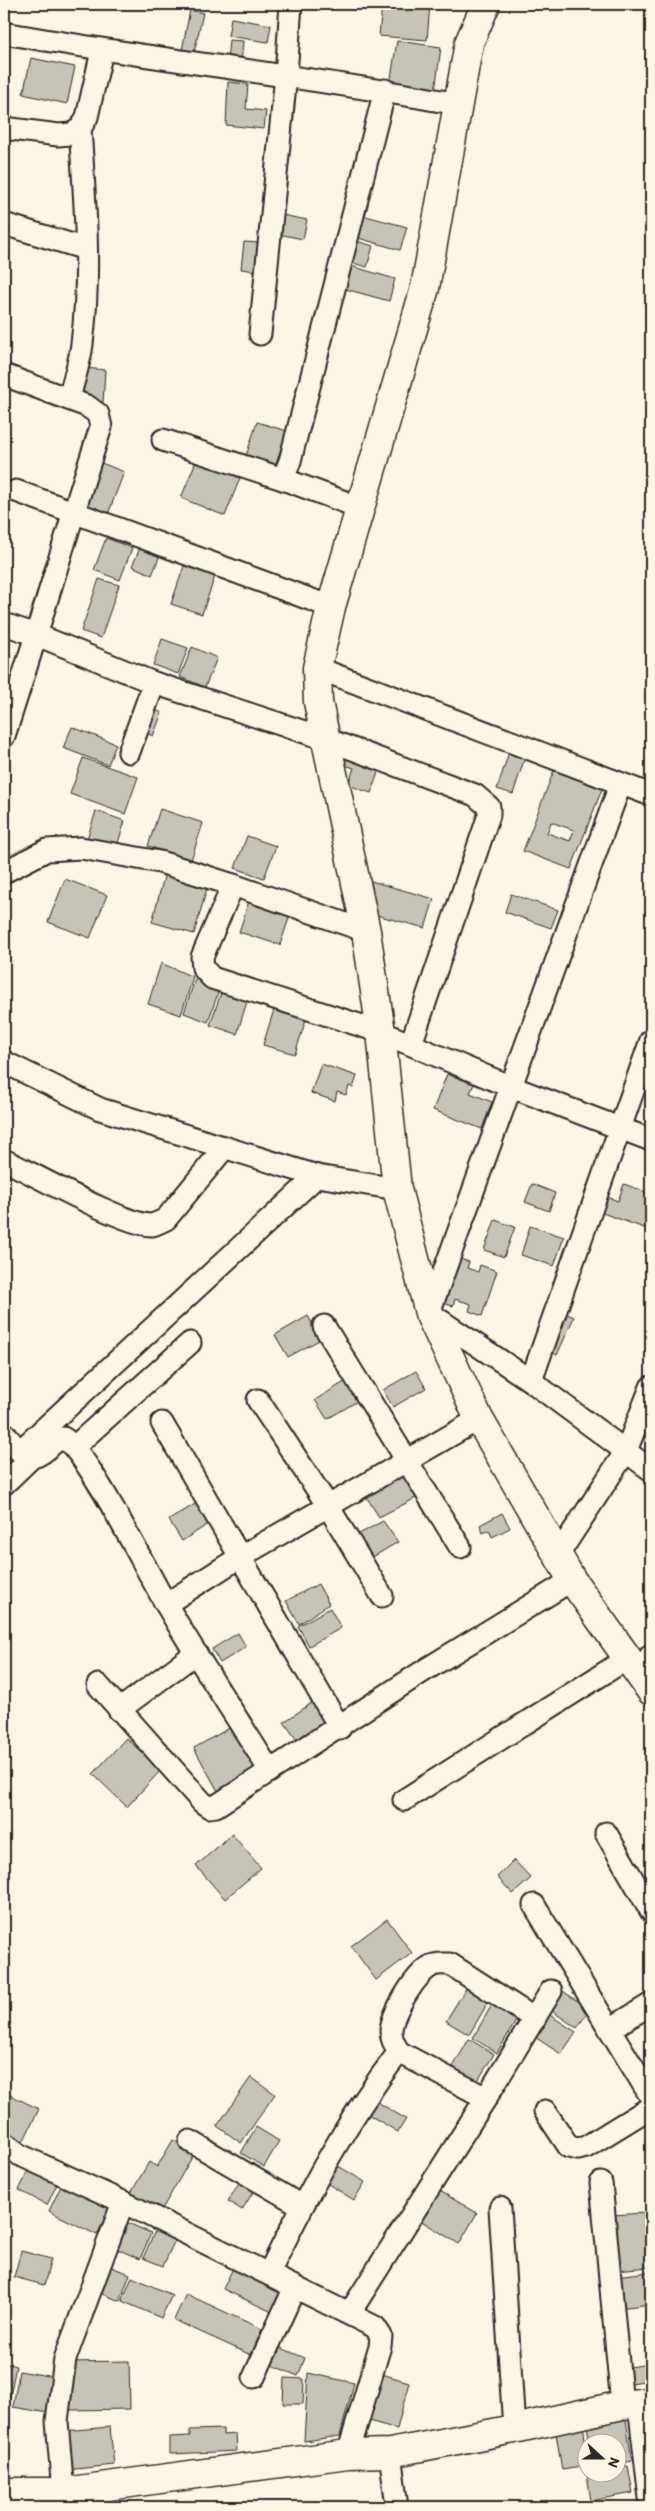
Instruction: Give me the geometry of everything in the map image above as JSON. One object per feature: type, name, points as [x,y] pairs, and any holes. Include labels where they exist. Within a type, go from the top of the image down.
[{"type":"street","points":[[260,334],[286,74],[290,4]]},
{"type":"street","points":[[404,1800],[642,1670],[572,1580],[479,1419],[429,1313],[397,1189],[381,1032],[366,931],[318,702],[317,668],[331,607],[425,288],[468,43],[486,4]]},
{"type":"street","points":[[4,33],[102,51],[286,74],[458,104]]},
{"type":"street","points":[[69,400],[82,346],[86,300],[86,249],[80,129],[86,117],[102,51]]},
{"type":"street","points":[[283,480],[385,90]]},
{"type":"street","points":[[4,128],[58,135],[71,134],[80,129]]},
{"type":"street","points":[[4,224],[86,249]]},
{"type":"street","points":[[4,375],[87,406],[98,414],[101,427],[74,510],[38,635],[4,736]]},
{"type":"street","points":[[163,440],[361,508]]},
{"type":"street","points":[[16,490],[331,607]]},
{"type":"street","points":[[4,624],[38,635],[154,683],[326,740],[475,795],[489,807],[489,815],[411,1044]]},
{"type":"street","points":[[317,668],[651,795]]},
{"type":"street","points":[[129,752],[154,683]]},
{"type":"street","points":[[429,1313],[509,1086],[620,784]]},
{"type":"street","points":[[4,872],[47,850],[81,848],[160,862],[366,931]]},
{"type":"street","points":[[233,885],[202,957],[203,968],[212,978],[381,1032],[509,1086],[651,1140]]},
{"type":"street","points":[[531,1381],[651,1040]]},
{"type":"street","points":[[4,1062],[100,1110],[317,1176],[397,1189]]},
{"type":"street","points":[[4,1160],[79,1198],[135,1222],[153,1225],[166,1219],[225,1147]]},
{"type":"street","points":[[4,1484],[26,1455],[317,1176]]},
{"type":"street","points":[[429,1313],[531,1381],[651,1470]]},
{"type":"street","points":[[324,1326],[460,1547]]},
{"type":"street","points":[[74,1447],[190,1344]]},
{"type":"street","points":[[558,1555],[626,1452],[651,1387]]},
{"type":"street","points":[[258,1400],[328,1506],[382,1596]]},
{"type":"street","points":[[166,1604],[240,1557],[479,1419]]},
{"type":"street","points":[[162,1423],[340,1728]]},
{"type":"street","points":[[4,1433],[26,1455],[38,1457],[63,1438],[74,1447],[95,1478],[166,1604],[270,1771]]},
{"type":"street","points":[[98,1685],[202,1802],[209,1807],[216,1806],[340,1728],[425,1670],[572,1580]]},
{"type":"street","points":[[119,1710],[196,1653]]},
{"type":"street","points":[[606,1833],[651,1911]]},
{"type":"street","points":[[534,1905],[651,2097]]},
{"type":"street","points":[[486,2098],[399,2052],[393,2042],[391,2031],[393,2020],[420,1973],[433,1965],[450,1964],[535,2019]]},
{"type":"street","points":[[349,2314],[486,2098],[551,1991]]},
{"type":"street","points":[[610,2029],[651,2004]]},
{"type":"street","points":[[269,2273],[315,2179],[368,2091],[399,2052]]},
{"type":"street","points":[[545,2111],[569,2147],[578,2149],[586,2148],[651,2107]]},
{"type":"street","points":[[190,2141],[302,2206]]},
{"type":"street","points":[[4,2143],[20,2155],[123,2202],[375,2327],[381,2336],[348,2454]]},
{"type":"street","points":[[601,2183],[637,2404],[651,2507]]},
{"type":"street","points":[[63,2492],[57,2421],[65,2359],[123,2202]]},
{"type":"street","points":[[500,2208],[514,2430]]},
{"type":"street","points":[[254,2377],[295,2287]]},
{"type":"street","points":[[11,2497],[63,2492],[348,2454],[390,2453],[514,2430],[637,2404]]},
{"type":"street","points":[[390,2453],[397,2507]]},
{"type":"building","points":[[382,4],[430,5],[427,40],[379,36]]},
{"type":"building","points":[[190,10],[203,13],[193,57],[181,55]]},
{"type":"building","points":[[231,18],[271,25],[268,42],[228,36]]},
{"type":"building","points":[[229,40],[243,41],[241,64],[227,63]]},
{"type":"building","points":[[397,41],[441,47],[435,91],[390,84]]},
{"type":"building","points":[[31,58],[75,67],[67,104],[23,94]]},
{"type":"building","points":[[228,82],[248,84],[246,109],[266,111],[264,129],[226,125]]},
{"type":"building","points":[[277,214],[307,220],[303,239],[273,233]]},
{"type":"building","points":[[362,215],[407,227],[400,250],[355,237]]},
{"type":"building","points":[[353,240],[373,246],[367,267],[346,261]]},
{"type":"building","points":[[244,242],[259,243],[256,271],[241,269]]},
{"type":"building","points":[[344,264],[395,279],[389,301],[338,287]]},
{"type":"building","points":[[85,368],[105,370],[103,403],[82,402]]},
{"type":"building","points":[[257,422],[287,431],[274,469],[245,459]]},
{"type":"building","points":[[196,461],[240,478],[225,516],[181,498]]},
{"type":"building","points":[[99,462],[124,472],[107,517],[81,508]]},
{"type":"building","points":[[106,538],[132,548],[120,580],[94,570]]},
{"type":"building","points":[[141,546],[160,555],[152,575],[132,566]]},
{"type":"building","points":[[184,566],[215,576],[202,614],[171,604]]},
{"type":"building","points":[[99,579],[119,585],[101,638],[81,631]]},
{"type":"building","points":[[162,639],[188,648],[178,674],[153,665]]},
{"type":"building","points":[[192,647],[217,658],[205,687],[180,677]]},
{"type":"building","points":[[149,707],[162,713],[153,736],[139,730]]},
{"type":"building","points":[[72,727],[116,744],[108,765],[63,748]]},
{"type":"building","points":[[347,749],[382,761],[371,793],[348,785],[354,768],[342,764]]},
{"type":"building","points":[[509,752],[525,757],[513,794],[497,789]]},
{"type":"building","points":[[83,758],[138,777],[125,814],[70,794]]},
{"type":"building","points":[[556,765],[604,784],[571,869],[523,851]],"holes":[[[551,822],[574,830],[570,841],[547,833]]]},
{"type":"building","points":[[160,809],[203,823],[191,860],[148,846]]},
{"type":"building","points":[[96,811],[125,821],[115,852],[86,842]]},
{"type":"building","points":[[247,836],[276,846],[264,878],[235,868]]},
{"type":"building","points":[[166,869],[209,881],[194,934],[152,922]]},
{"type":"building","points":[[65,879],[107,895],[90,938],[48,922]]},
{"type":"building","points":[[371,881],[434,899],[425,928],[376,915]]},
{"type":"building","points":[[511,894],[558,910],[551,928],[505,912]]},
{"type":"building","points":[[250,898],[291,912],[280,945],[239,932]]},
{"type":"building","points":[[161,963],[193,977],[181,1015],[148,1004]]},
{"type":"building","points":[[195,979],[220,987],[208,1022],[184,1013]]},
{"type":"building","points":[[223,987],[249,995],[237,1034],[210,1025]]},
{"type":"building","points":[[276,1003],[308,1013],[295,1054],[263,1045]]},
{"type":"building","points":[[321,1064],[357,1076],[353,1088],[349,1086],[346,1095],[337,1092],[335,1101],[311,1093]]},
{"type":"building","points":[[447,1074],[474,1084],[470,1093],[492,1102],[482,1129],[433,1110]]},
{"type":"building","points":[[532,1184],[555,1193],[549,1211],[525,1202]]},
{"type":"building","points":[[624,1184],[651,1194],[651,1207],[644,1228],[597,1211],[602,1195],[618,1201]]},
{"type":"building","points":[[495,1220],[515,1227],[504,1257],[484,1250]]},
{"type":"building","points":[[530,1226],[564,1237],[554,1266],[521,1255]]},
{"type":"building","points":[[454,1257],[469,1262],[467,1268],[478,1272],[480,1265],[497,1271],[482,1316],[469,1311],[471,1304],[455,1299],[453,1306],[439,1302]]},
{"type":"building","points":[[560,1311],[574,1317],[557,1355],[544,1349]]},
{"type":"building","points":[[308,1316],[321,1339],[288,1357],[275,1335]]},
{"type":"building","points":[[416,1371],[426,1388],[393,1407],[383,1390]]},
{"type":"building","points":[[351,1378],[363,1398],[327,1419],[315,1400]]},
{"type":"building","points":[[401,1472],[416,1498],[379,1517],[364,1493]]},
{"type":"building","points":[[200,1501],[213,1521],[182,1541],[169,1520]]},
{"type":"building","points":[[502,1513],[510,1528],[492,1537],[489,1530],[483,1533],[480,1525]]},
{"type":"building","points":[[383,1521],[398,1542],[366,1561],[350,1539]]},
{"type":"building","points":[[318,1584],[329,1604],[299,1624],[286,1601]]},
{"type":"building","points":[[330,1608],[341,1628],[309,1646],[298,1626]]},
{"type":"building","points":[[238,1633],[246,1647],[220,1663],[212,1649]]},
{"type":"building","points":[[316,1700],[331,1722],[299,1743],[284,1722]]},
{"type":"building","points":[[233,1726],[258,1771],[219,1793],[194,1748]]},
{"type":"building","points":[[126,1738],[161,1770],[127,1807],[93,1774]]},
{"type":"building","points":[[232,1834],[261,1868],[225,1899],[196,1866]]},
{"type":"building","points":[[514,1860],[531,1878],[513,1894],[497,1877]]},
{"type":"building","points":[[387,1919],[412,1953],[376,1980],[351,1946]]},
{"type":"building","points":[[468,1985],[490,1999],[469,2035],[446,2021]]},
{"type":"building","points":[[558,1988],[590,2009],[577,2028],[546,2007]]},
{"type":"building","points":[[494,2001],[519,2016],[497,2053],[473,2038]]},
{"type":"building","points":[[545,2012],[576,2032],[561,2054],[530,2034]]},
{"type":"building","points":[[469,2039],[494,2054],[474,2087],[450,2072]]},
{"type":"building","points":[[251,2077],[275,2094],[241,2143],[217,2126]]},
{"type":"building","points":[[8,2094],[39,2109],[23,2142],[4,2133],[4,2103]]},
{"type":"building","points":[[369,2097],[406,2119],[398,2132],[361,2110]]},
{"type":"building","points":[[256,2127],[279,2141],[264,2167],[241,2153]]},
{"type":"building","points":[[173,2140],[195,2152],[161,2211],[131,2193],[149,2162],[157,2167]]},
{"type":"building","points":[[330,2161],[365,2182],[354,2200],[320,2179]]},
{"type":"building","points":[[29,2170],[57,2184],[47,2205],[19,2190]]},
{"type":"building","points":[[242,2178],[256,2187],[242,2210],[228,2201]]},
{"type":"building","points":[[62,2184],[110,2207],[97,2235],[49,2211]]},
{"type":"building","points":[[433,2187],[477,2213],[459,2244],[415,2217]]},
{"type":"building","points":[[648,2194],[651,2194],[651,2230],[650,2230]]},
{"type":"building","points":[[646,2213],[650,2267],[615,2270],[612,2215]]},
{"type":"building","points":[[121,2220],[151,2233],[140,2259],[110,2246]]},
{"type":"building","points":[[155,2231],[175,2240],[163,2266],[143,2258]]},
{"type":"building","points":[[21,2251],[51,2259],[44,2285],[14,2277]]},
{"type":"building","points":[[103,2264],[130,2274],[120,2301],[92,2290]]},
{"type":"building","points":[[233,2268],[281,2291],[272,2312],[223,2289]]},
{"type":"building","points":[[650,2272],[651,2304],[619,2308],[615,2276]]},
{"type":"building","points":[[132,2277],[172,2295],[161,2318],[122,2301]]},
{"type":"building","points":[[186,2294],[262,2329],[251,2355],[174,2320]]},
{"type":"building","points":[[274,2345],[305,2358],[298,2376],[267,2363]]},
{"type":"building","points":[[129,2361],[130,2409],[69,2410],[68,2362]]},
{"type":"building","points":[[4,2363],[16,2366],[8,2406],[4,2405]]},
{"type":"building","points":[[651,2364],[651,2380],[624,2384],[622,2368]]},
{"type":"building","points":[[19,2371],[55,2377],[49,2413],[13,2407]]},
{"type":"building","points":[[375,2372],[409,2382],[397,2429],[362,2419]]},
{"type":"building","points":[[308,2373],[354,2383],[340,2436],[304,2441]]},
{"type":"building","points":[[284,2378],[304,2379],[303,2404],[283,2404]]},
{"type":"building","points":[[625,2413],[632,2461],[628,2462],[628,2434],[588,2434],[586,2419]]},
{"type":"building","points":[[583,2423],[584,2434],[578,2434],[578,2468],[562,2470],[555,2427]]},
{"type":"building","points":[[110,2427],[114,2465],[66,2470],[63,2431]]},
{"type":"building","points":[[223,2429],[223,2435],[236,2434],[237,2451],[170,2454],[170,2437],[190,2436],[190,2430]]},
{"type":"building","points":[[628,2466],[633,2493],[591,2501],[588,2484],[628,2484]]}]
